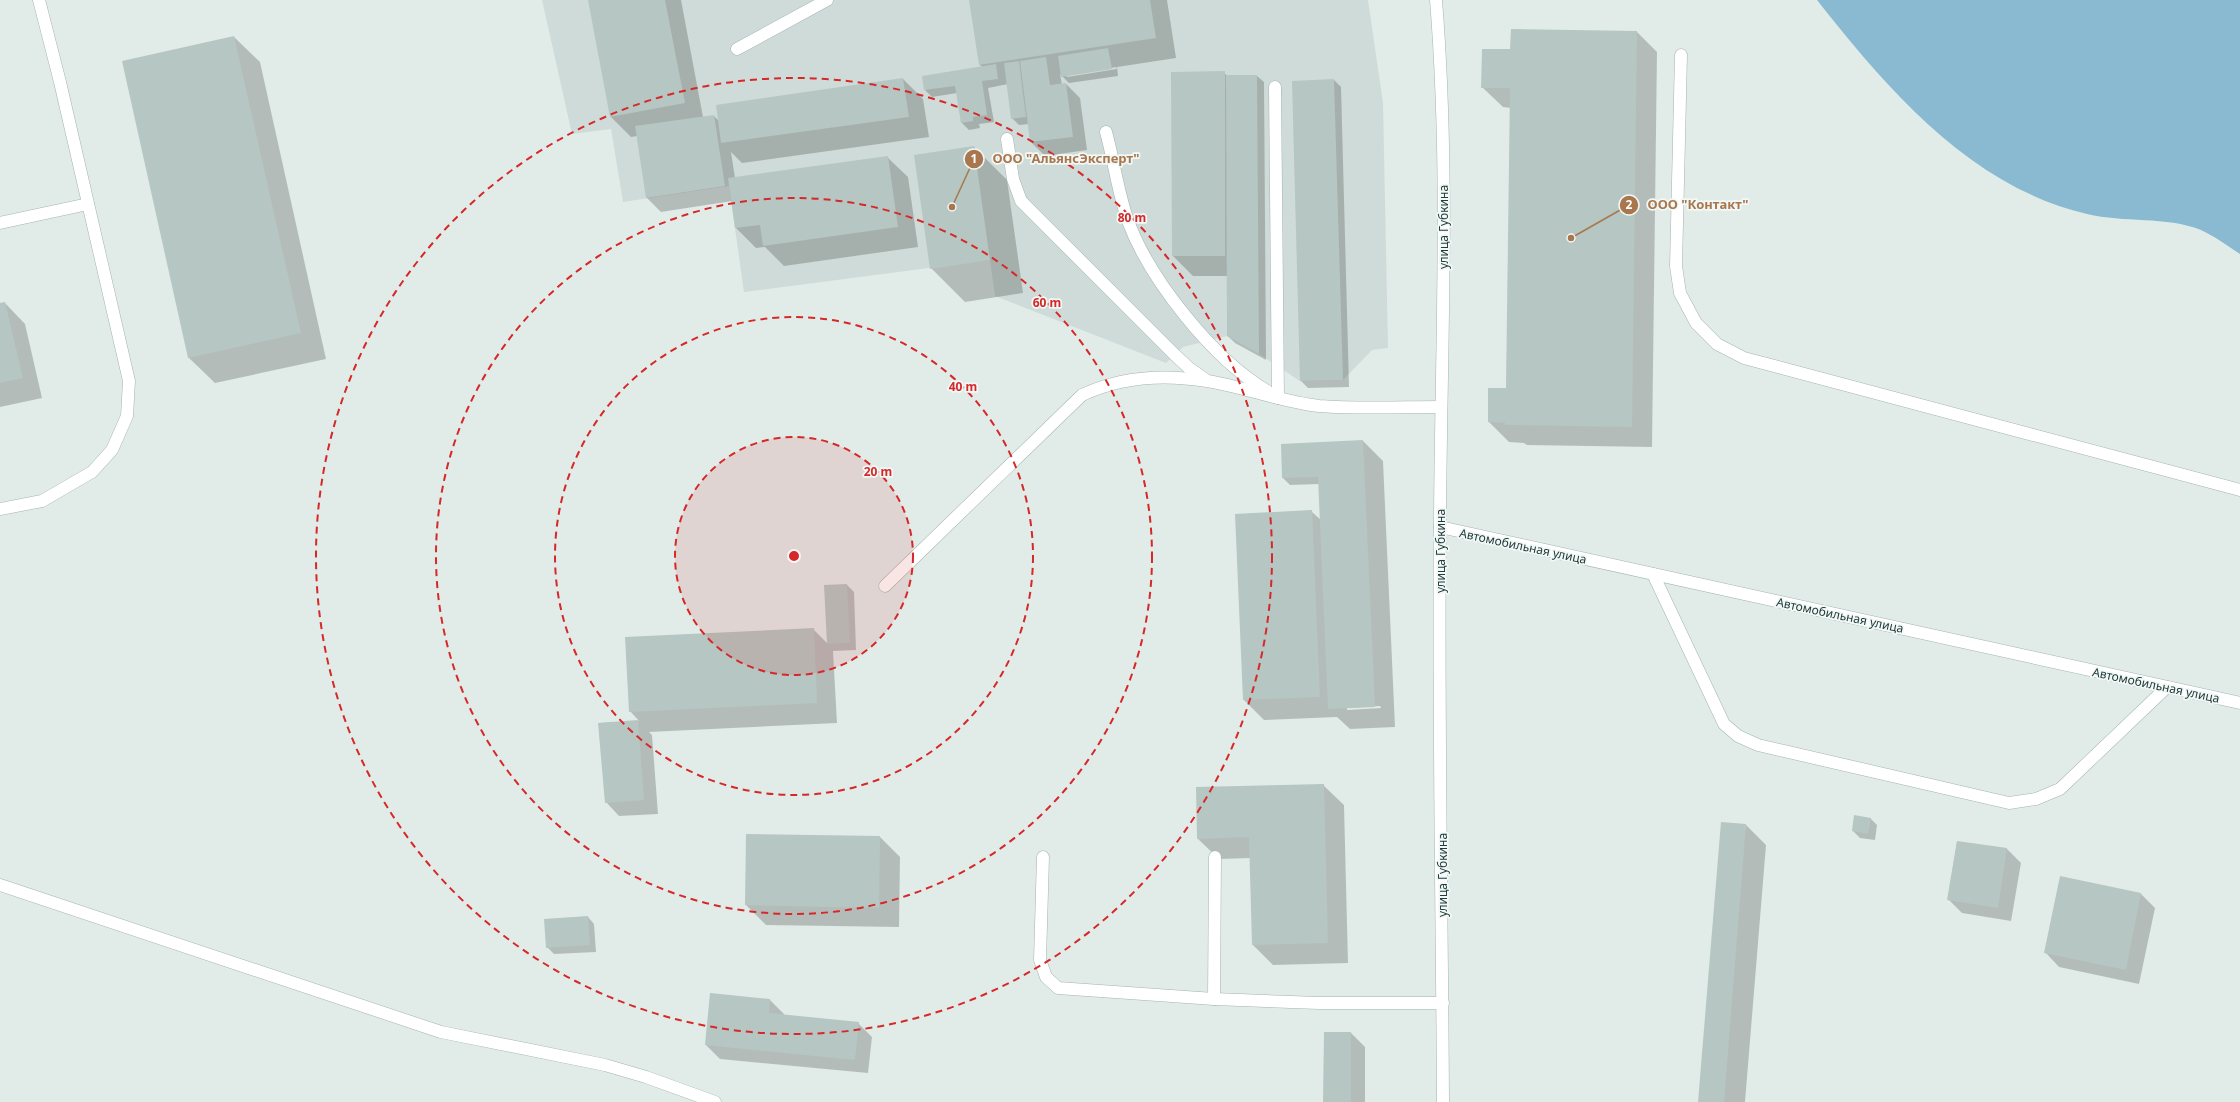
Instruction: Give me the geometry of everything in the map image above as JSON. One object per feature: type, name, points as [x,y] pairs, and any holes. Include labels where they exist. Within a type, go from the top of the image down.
[{"type":"street","points":[[0,509],[42,501],[92,472],[112,450],[127,416],[129,381],[39,0]]},
{"type":"street","points":[[737,49],[827,0]]},
{"type":"street","name":"улица Губкина","points":[[1436,0],[1440,42],[1443,200],[1440,527],[1443,1102]]},
{"type":"street","points":[[1681,56],[1676,266],[1680,293],[1696,323],[1717,344],[1744,358],[2240,490]]},
{"type":"street","points":[[1275,87],[1278,398]]},
{"type":"street","points":[[1106,132],[1128,221],[1146,259],[1173,298],[1209,344],[1251,382],[1278,398]]},
{"type":"street","points":[[1007,139],[1013,179],[1021,201],[1175,355],[1189,368],[1207,381]]},
{"type":"street","points":[[0,224],[88,204]]},
{"type":"street","points":[[885,586],[1082,395],[1103,385],[1138,378],[1167,377],[1207,381],[1278,398],[1320,406],[1441,407]]},
{"type":"street","name":"Автомобильная улица","points":[[1440,527],[2240,703]]},
{"type":"street","points":[[1653,574],[1724,724],[1738,736],[1758,745],[2009,803],[2036,799],[2060,789],[2167,688]]},
{"type":"street","points":[[1043,857],[1040,960],[1046,977],[1058,988],[1214,999],[1442,1003]]},
{"type":"street","points":[[1214,999],[1215,857]]},
{"type":"street","points":[[0,885],[440,1032],[605,1065],[646,1077],[715,1102]]},
{"type":"shaded area","points":[[542,0],[1368,0],[1383,103],[1388,348],[1372,350],[1343,380],[1300,381],[1259,354],[1227,336],[1183,347],[1166,363],[995,296],[990,260],[744,292],[729,186],[623,202],[611,129],[572,134]]},
{"type":"water","points":[[1817,0],[2240,0],[2240,254],[2206,232],[2188,226],[2159,221],[2101,217],[2087,214],[2045,201],[2006,182],[1969,158],[1935,131],[1873,68]]},
{"type":"building","points":[[588,0],[665,0],[685,103],[610,117]]},
{"type":"building","points":[[969,0],[1150,0],[1156,38],[979,65]]},
{"type":"building","points":[[1511,29],[1637,31],[1632,427],[1505,425],[1505,423],[1488,422],[1488,388],[1506,388],[1510,88],[1481,88],[1482,49],[1510,49]]},
{"type":"building","points":[[234,36],[301,333],[188,358],[122,61]]},
{"type":"building","points":[[1108,48],[1112,69],[1061,77],[1058,56]]},
{"type":"building","points":[[1046,57],[1050,85],[1066,83],[1073,137],[1030,142],[1020,61]]},
{"type":"building","points":[[1019,61],[1026,117],[1011,119],[1004,63]]},
{"type":"building","points":[[996,64],[998,79],[982,81],[987,115],[973,117],[973,121],[961,123],[955,86],[924,90],[922,76]]},
{"type":"building","points":[[1225,71],[1225,256],[1172,256],[1171,72]]},
{"type":"building","points":[[1226,75],[1257,75],[1259,354],[1227,336]]},
{"type":"building","points":[[903,78],[909,117],[721,143],[716,105]]},
{"type":"building","points":[[1334,79],[1343,380],[1300,381],[1292,81]]},
{"type":"building","points":[[714,115],[725,186],[646,198],[635,126]]},
{"type":"building","points":[[974,146],[990,260],[930,269],[914,155]]},
{"type":"building","points":[[888,156],[898,227],[763,246],[760,225],[735,228],[728,178]]},
{"type":"building","points":[[5,302],[23,378],[0,383],[0,303]]},
{"type":"building","points":[[1363,440],[1375,707],[1328,709],[1318,477],[1282,478],[1281,444]]},
{"type":"building","points":[[1312,510],[1320,697],[1243,700],[1235,514]]},
{"type":"building","points":[[847,584],[850,643],[827,644],[824,585]]},
{"type":"building","points":[[814,628],[817,703],[629,712],[625,637]]},
{"type":"building","points":[[638,720],[644,800],[605,803],[598,723]]},
{"type":"building","points":[[1324,784],[1328,943],[1252,945],[1249,837],[1197,839],[1196,787]]},
{"type":"building","points":[[1854,815],[1871,818],[1868,834],[1852,831]]},
{"type":"building","points":[[1721,822],[1746,824],[1724,1102],[1698,1102]]},
{"type":"building","points":[[746,834],[880,836],[879,908],[745,905]]},
{"type":"building","points":[[1957,841],[2007,848],[1998,908],[1947,900]]},
{"type":"building","points":[[2060,876],[2141,893],[2126,970],[2044,953]]},
{"type":"building","points":[[588,916],[590,945],[546,948],[544,919]]},
{"type":"building","points":[[710,993],[770,999],[769,1013],[859,1022],[855,1060],[705,1045]]},
{"type":"building","points":[[1324,1032],[1351,1032],[1351,1102],[1323,1102]]},
{"type":"place","name":"ООО \"АльянсЭксперт\"","points":[[952,207]]},
{"type":"place","name":"ООО \"Контакт\"","points":[[1571,238]]}]
